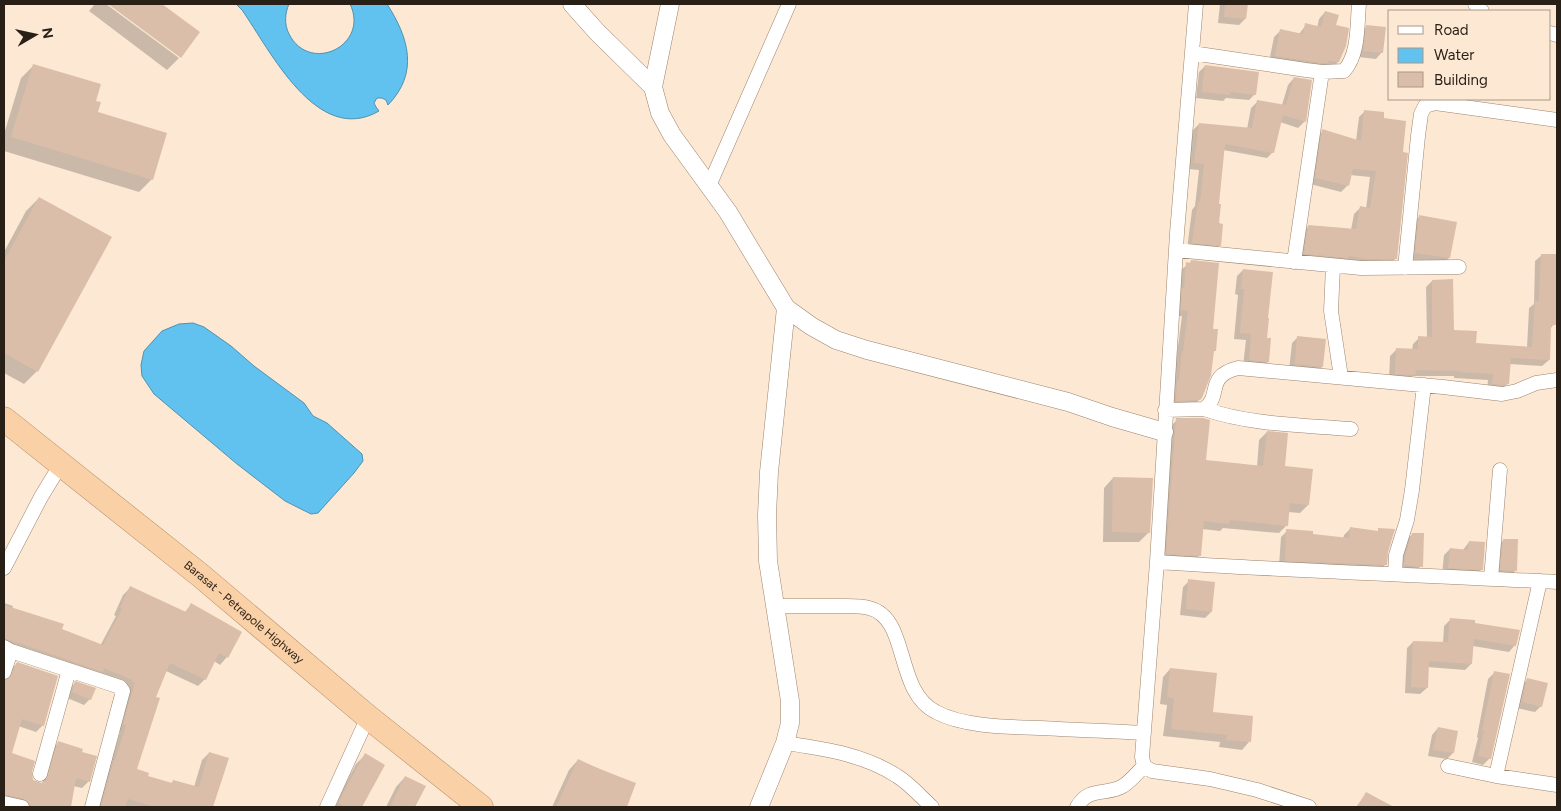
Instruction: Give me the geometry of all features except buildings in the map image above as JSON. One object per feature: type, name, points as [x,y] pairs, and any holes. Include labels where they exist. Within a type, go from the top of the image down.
[{"type":"highway","name":"Barasat - Petrapole Highway","points":[[4,419],[200,575],[368,717],[481,807]]},
{"type":"street","points":[[572,4],[597,32],[653,87]]},
{"type":"street","points":[[670,4],[653,87],[660,113],[672,135],[728,212],[786,308],[811,326],[836,340],[867,350],[1068,402],[1164,432]]},
{"type":"street","points":[[709,186],[789,4]]},
{"type":"street","points":[[1196,4],[1176,250],[1157,562],[1142,757],[1144,766],[1162,774],[1210,779],[1256,790],[1309,807]]},
{"type":"street","points":[[1192,53],[1322,72],[1344,71],[1351,63],[1355,45],[1359,4]]},
{"type":"street","points":[[1294,262],[1322,72]]},
{"type":"street","points":[[1404,268],[1418,136],[1421,114],[1425,106],[1435,103],[1557,120]]},
{"type":"street","points":[[1176,250],[1360,268],[1459,267]]},
{"type":"street","points":[[1333,266],[1331,311],[1341,377]]},
{"type":"street","points":[[759,807],[785,743],[790,723],[790,702],[768,561],[769,472],[786,308]]},
{"type":"street","points":[[1204,409],[1209,406],[1219,377],[1227,371],[1238,368],[1502,394],[1517,391],[1536,383],[1557,380]]},
{"type":"street","points":[[1395,574],[1396,555],[1407,520],[1412,490],[1424,385]]},
{"type":"street","points":[[1165,410],[1204,409],[1226,417],[1351,429]]},
{"type":"street","points":[[4,568],[41,496],[61,464]]},
{"type":"street","points":[[1492,579],[1500,470]]},
{"type":"street","points":[[1157,562],[1286,570],[1557,582]]},
{"type":"street","points":[[1496,776],[1540,581]]},
{"type":"street","points":[[774,606],[856,607],[869,608],[882,614],[892,627],[899,642],[903,663],[911,686],[922,702],[936,712],[969,723],[1144,733]]},
{"type":"street","points":[[4,672],[7,649],[120,687],[124,691],[92,807]]},
{"type":"street","points":[[40,774],[69,670]]},
{"type":"street","points":[[327,807],[368,717]]},
{"type":"street","points":[[785,743],[837,750],[880,766],[898,777],[932,807]]},
{"type":"street","points":[[1077,807],[1086,795],[1116,789],[1124,785],[1144,766]]},
{"type":"street","points":[[1448,766],[1496,776],[1557,785]]},
{"type":"street","points":[[4,803],[22,807]]},
{"type":"water","points":[[236,4],[289,4],[286,26],[289,34],[298,46],[310,52],[323,53],[335,50],[345,42],[352,32],[354,19],[350,4],[387,4],[401,30],[407,55],[407,68],[398,93],[388,105],[386,100],[377,98],[374,103],[379,111],[356,119],[335,116],[316,105],[298,89],[281,69],[242,10]]},
{"type":"water","points":[[193,323],[204,327],[231,346],[254,366],[304,403],[313,416],[327,423],[362,454],[363,461],[318,513],[311,514],[285,501],[237,464],[154,394],[142,376],[141,365],[144,351],[162,331],[179,324]]}]
